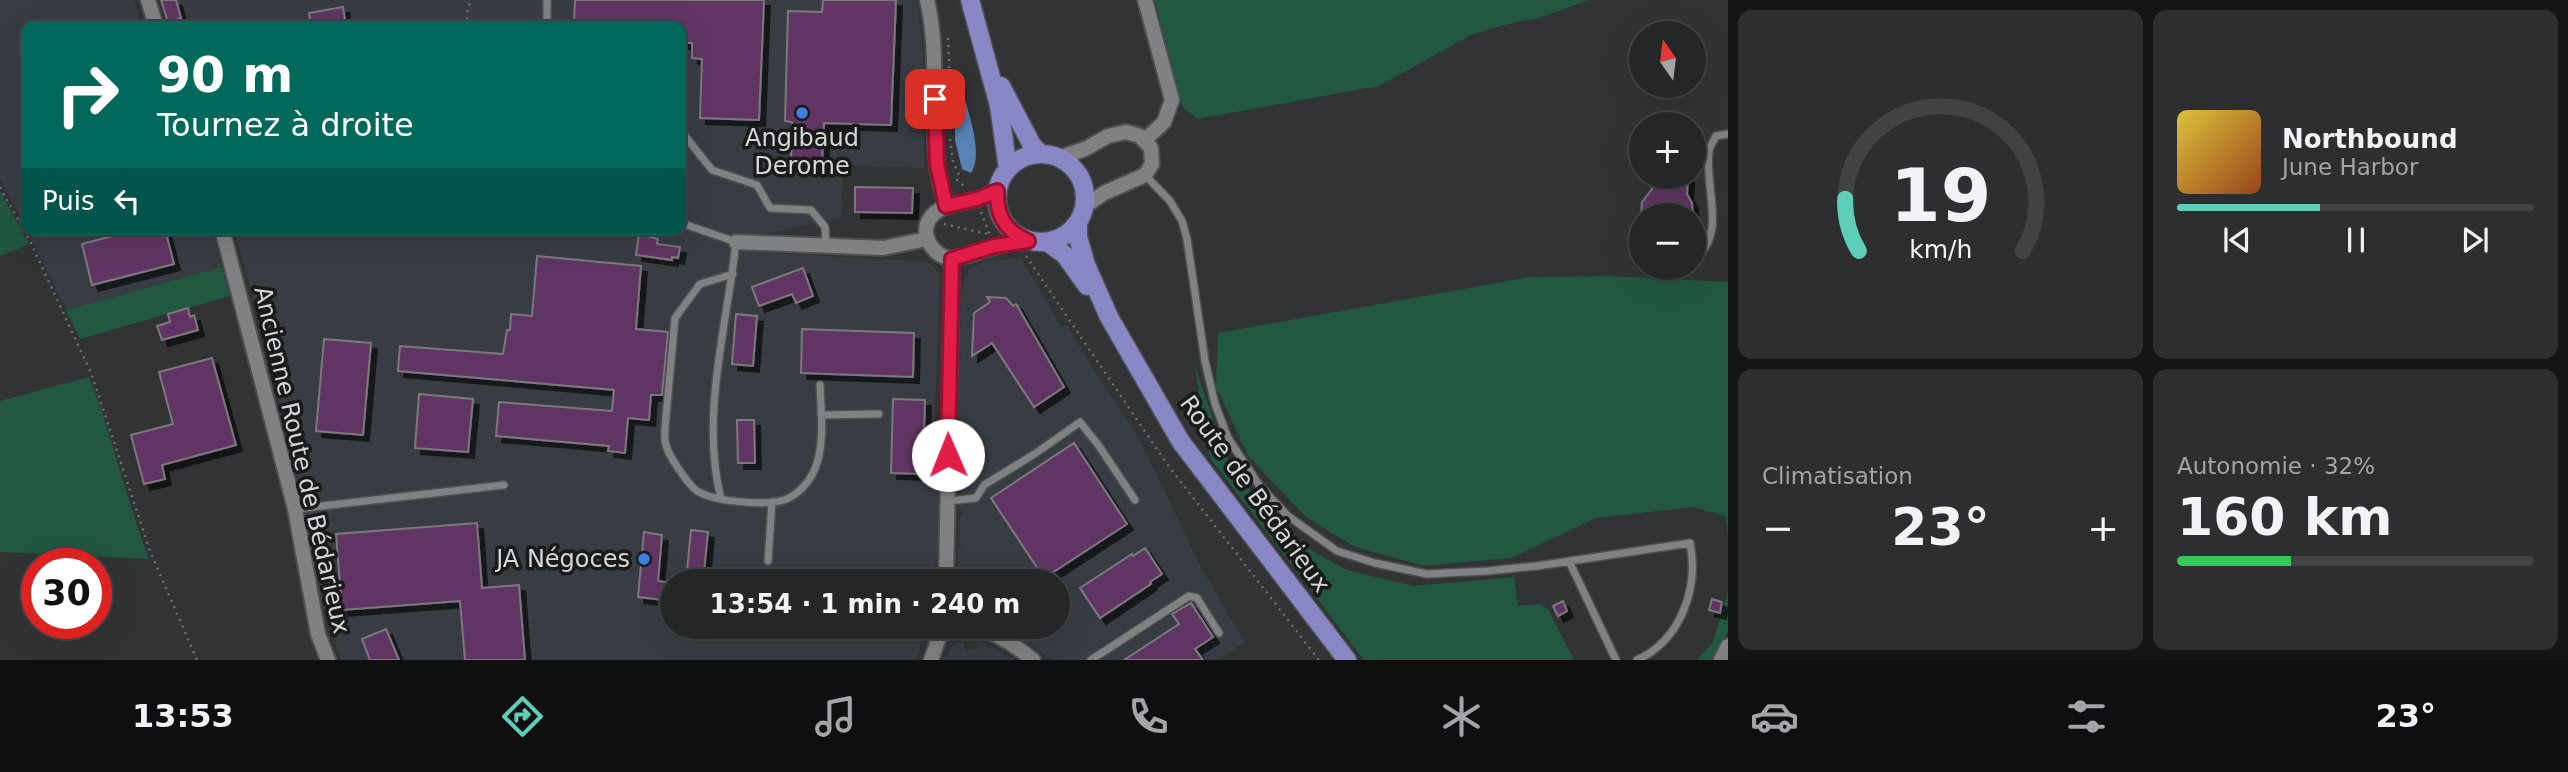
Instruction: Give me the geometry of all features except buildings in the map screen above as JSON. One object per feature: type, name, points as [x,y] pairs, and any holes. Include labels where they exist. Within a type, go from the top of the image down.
[{"type":"main road","points":[[970,0],[999,106],[1008,169]]},
{"type":"main road","points":[[986,58],[1032,145],[1069,164],[1082,183],[1081,215],[1069,232],[1047,242],[1026,247],[1006,227],[1000,216],[996,204],[997,191],[1008,169],[1029,156],[1050,156]]},
{"type":"main road","name":"Route de Bédarieux","points":[[1081,215],[1078,237],[1086,265],[1109,317]]},
{"type":"main road","name":"Route de Bédarieux","points":[[1047,242],[1065,255],[1109,317],[1181,442],[1347,660]]},
{"type":"street","points":[[148,0],[154,21]]},
{"type":"street","points":[[927,0],[932,19],[937,164],[946,206]]},
{"type":"street","points":[[1145,0],[1172,100],[1164,121],[1145,140]]},
{"type":"street","points":[[1050,156],[1085,149],[1118,133],[1134,133],[1145,140],[1152,156],[1152,164],[1145,175],[1104,193],[1081,215]]},
{"type":"street","points":[[997,191],[946,206],[929,220],[927,239],[939,254],[952,259],[994,246],[1026,247]]},
{"type":"street","name":"Ancienne Route de Bédarieux","points":[[224,235],[295,509],[317,634],[328,660]]},
{"type":"street","points":[[736,242],[883,248],[927,239]]},
{"type":"street","points":[[946,569],[949,500],[947,410],[952,259]]},
{"type":"street","points":[[931,660],[935,639]]},
{"type":"street","points":[[1002,639],[1018,647],[1033,660]]},
{"type":"street","points":[[1721,660],[1728,646]]},
{"type":"lane","points":[[547,0],[547,21]]},
{"type":"lane","points":[[1706,248],[1713,242],[1719,220],[1709,150],[1716,136],[1728,134]]},
{"type":"lane","points":[[686,137],[712,170],[757,185],[770,208],[811,209],[825,227],[826,245]]},
{"type":"lane","points":[[1145,175],[1170,201],[1187,239],[1205,361],[1215,404],[1227,438],[1259,485],[1289,516],[1337,551],[1375,563],[1427,574],[1487,571],[1690,543],[1693,579],[1687,603],[1668,637],[1637,660]]},
{"type":"lane","points":[[686,225],[736,242],[713,429],[716,476],[721,499]]},
{"type":"lane","points":[[733,274],[700,284],[675,318],[665,428],[666,446],[686,479],[698,492],[721,499],[772,502],[788,499],[801,490],[816,466],[821,432],[820,385]]},
{"type":"lane","points":[[821,415],[879,414]]},
{"type":"lane","points":[[949,500],[976,498],[984,485],[1080,422],[1135,500]]},
{"type":"lane","points":[[295,509],[504,485]]},
{"type":"lane","points":[[768,561],[772,502]]},
{"type":"lane","points":[[1569,561],[1616,660]]},
{"type":"lane","points":[[1091,660],[1103,657],[1189,596],[1197,598],[1219,633]]},
{"type":"path","points":[[467,21],[468,7],[472,0]]},
{"type":"path","points":[[0,187],[21,225]]},
{"type":"path","points":[[929,220],[989,235]]},
{"type":"path","points":[[27,235],[92,375],[150,551],[197,660]]},
{"type":"path","points":[[1026,247],[1167,464],[1319,660]]},
{"type":"shaded area","points":[[0,0],[134,0],[140,21],[21,21],[21,219],[0,179]]},
{"type":"shaded area","points":[[161,0],[917,0],[924,61],[924,168],[843,165],[841,218],[758,235],[759,252],[928,262],[940,274],[932,489],[938,490],[939,515],[934,569],[660,569],[660,639],[921,639],[916,660],[341,660],[325,615],[311,554],[308,518],[236,235],[686,235],[686,21],[167,21]]},
{"type":"shaded area","points":[[30,235],[214,235],[222,267],[66,310]]},
{"type":"shaded area","points":[[1022,259],[1061,327],[1067,325],[1137,435],[1203,571],[1245,642],[1218,660],[1052,660],[1027,642],[1028,639],[1070,639],[1070,569],[958,569],[958,549],[962,547],[959,544],[960,517],[963,514],[960,512],[959,486],[962,484],[959,481],[958,454],[961,452],[957,449],[957,423],[960,421],[957,418],[958,391],[961,389],[958,386],[959,359],[962,358],[959,354],[960,327],[963,326],[960,323],[961,296],[964,294],[961,291],[968,270],[987,260]]},
{"type":"shaded area","points":[[963,640],[966,651],[978,648],[976,641],[1017,660],[942,660],[952,647]]},
{"type":"green space","points":[[1155,0],[1589,0],[1539,18],[1471,35],[1379,86],[1197,119],[1183,108]]},
{"type":"green space","points":[[0,191],[21,229],[21,235],[24,235],[29,244],[0,256]]},
{"type":"green space","points":[[222,267],[230,296],[80,339],[66,310]]},
{"type":"green space","points":[[1608,276],[1629,277],[1629,280],[1728,282],[1728,536],[1725,516],[1693,507],[1596,518],[1511,558],[1424,566],[1355,547],[1306,517],[1249,457],[1216,387],[1218,333],[1530,277]]},
{"type":"green space","points":[[1194,363],[1224,453],[1257,500],[1309,549],[1347,570],[1413,586],[1514,577],[1518,606],[1539,604],[1548,609],[1574,660],[1364,660],[1210,458]]},
{"type":"green space","points":[[89,377],[149,559],[112,557],[112,548],[21,548],[21,553],[0,552],[0,401]]},
{"type":"green space","points":[[1728,592],[1728,631],[1711,660],[1697,660],[1713,642]]},
{"type":"water","points":[[960,84],[975,142],[975,165],[971,173],[962,169],[955,140],[955,85]]},
{"type":"place","name":"Angibaud Derome","points":[[802,113]]},
{"type":"place","name":"JA Négoces","points":[[644,559]]},
{"type":"route","points":[[935,99],[935,145],[946,206],[997,191],[996,204],[1006,227],[1016,236],[1028,241],[1010,242],[952,259],[948,455]]}]
